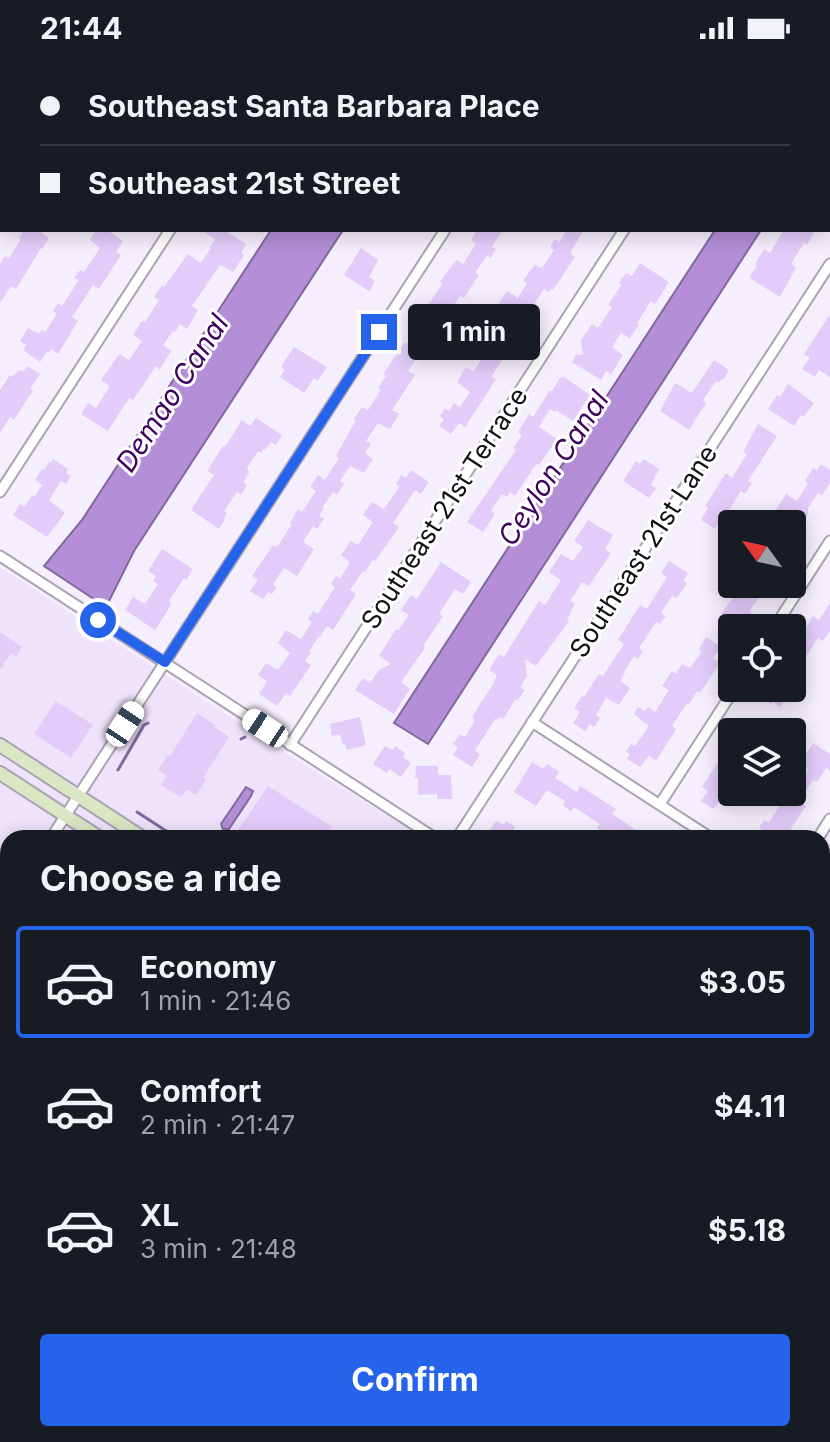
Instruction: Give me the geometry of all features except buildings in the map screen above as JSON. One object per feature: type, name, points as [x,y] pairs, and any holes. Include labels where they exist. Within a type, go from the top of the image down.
[{"type":"main road","points":[[0,745],[131,830]]},
{"type":"main road","points":[[0,773],[88,830]]},
{"type":"street","points":[[0,492],[169,232]]},
{"type":"street","points":[[56,830],[444,232]]},
{"type":"street","name":"Southeast 21st Terrace","points":[[290,745],[623,232]]},
{"type":"street","name":"Southeast 21st Lane","points":[[462,830],[830,264]]},
{"type":"street","points":[[783,614],[830,541]]},
{"type":"street","points":[[0,556],[423,830]]},
{"type":"street","points":[[660,804],[726,702]]},
{"type":"street","points":[[532,722],[699,830]]},
{"type":"shaded area","points":[[0,567],[262,738],[410,830],[0,830]]},
{"type":"water","name":"Demao Canal","points":[[270,232],[342,232],[134,551],[106,607],[44,566],[82,520]]},
{"type":"water","points":[[714,232],[760,232],[428,744],[394,723]]},
{"type":"water","points":[[246,787],[253,791],[251,796],[229,829],[223,829],[221,824]]},
{"type":"waterway","points":[[118,770],[148,723]]},
{"type":"waterway","points":[[241,739],[245,737]]},
{"type":"waterway","points":[[137,812],[165,830]]},
{"type":"route","points":[[98,620],[165,662],[379,332]]},
{"type":"water label","name":"Ceylon Canal","points":[[553,468]]}]
